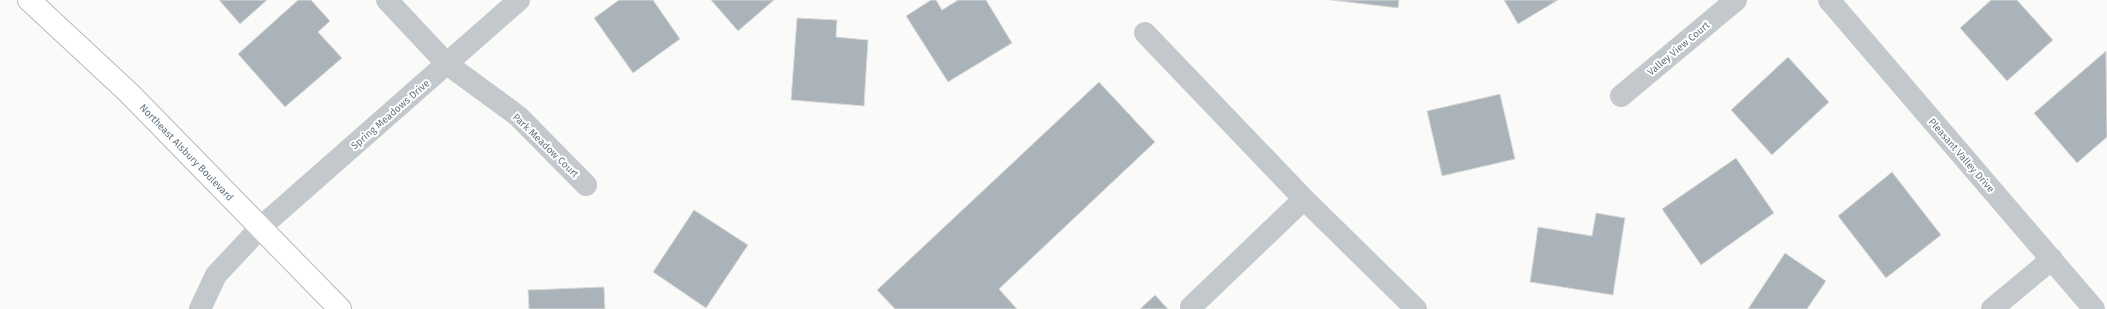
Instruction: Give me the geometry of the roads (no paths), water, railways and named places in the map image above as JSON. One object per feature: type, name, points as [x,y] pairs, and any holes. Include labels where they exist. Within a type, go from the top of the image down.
[{"type":"main road","name":"Northeast Alsbury Boulevard","points":[[29,0],[129,93],[340,309]]},
{"type":"street","name":"Park Meadow Court","points":[[387,0],[447,64],[518,116],[586,184]]},
{"type":"street","name":"Spring Meadows Drive","points":[[200,309],[216,275],[261,228],[519,0]]},
{"type":"street","name":"Valley View Court","points":[[1621,96],[1736,0]]},
{"type":"street","name":"Pleasant Valley Drive","points":[[1829,0],[2094,309]]},
{"type":"street","points":[[1145,33],[1304,199],[1416,309]]},
{"type":"street","points":[[1191,307],[1304,199]]},
{"type":"street","points":[[1992,309],[2052,259]]}]
